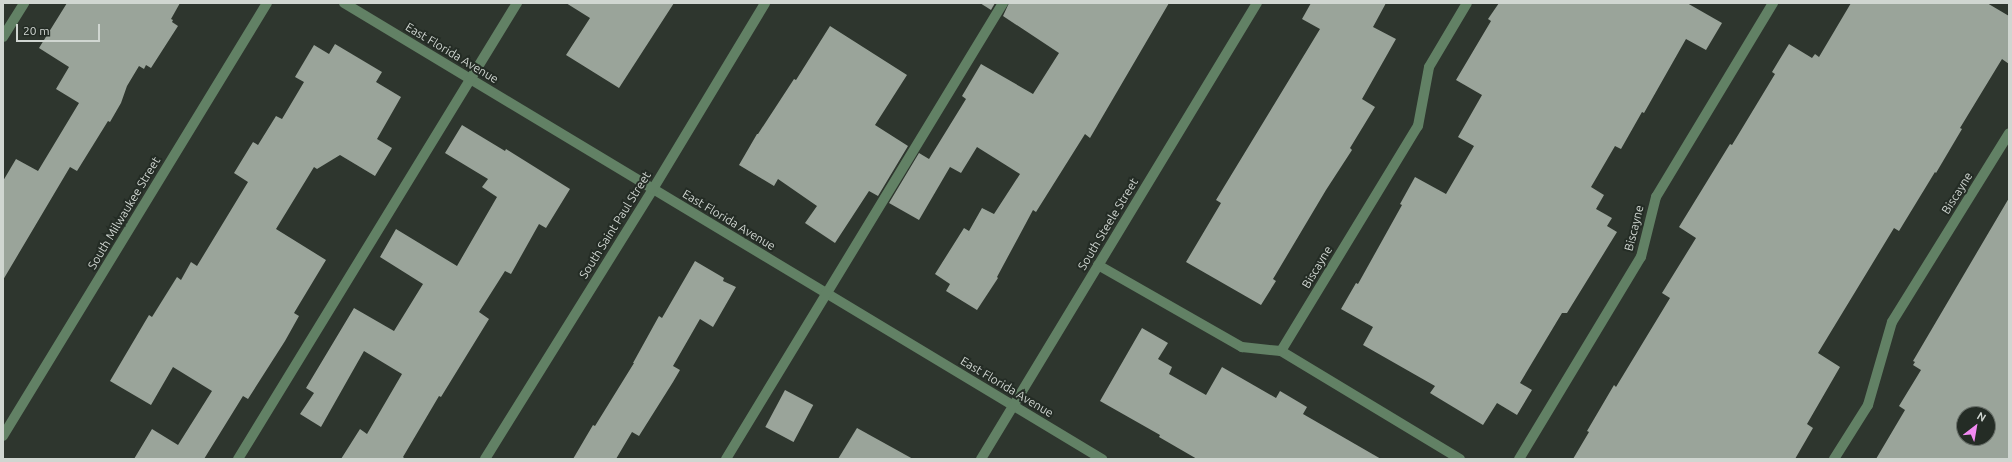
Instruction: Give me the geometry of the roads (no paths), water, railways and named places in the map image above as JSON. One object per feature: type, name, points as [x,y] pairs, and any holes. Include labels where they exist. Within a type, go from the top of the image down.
[{"type":"street","points":[[3,37],[24,3]]},
{"type":"street","name":"South Milwaukee Street","points":[[3,436],[267,3]]},
{"type":"street","name":"East Florida Avenue","points":[[344,3],[1102,459]]},
{"type":"street","points":[[238,459],[472,80],[517,3]]},
{"type":"street","name":"South Saint Paul Street","points":[[486,459],[653,189],[765,3]]},
{"type":"street","points":[[726,459],[1003,3]]},
{"type":"street","name":"South Steele Street","points":[[981,459],[1257,3]]},
{"type":"street","name":"Biscayne","points":[[1281,351],[1418,126],[1429,67],[1467,3]]},
{"type":"street","name":"Biscayne","points":[[1519,459],[1641,257],[1656,197],[1773,3]]},
{"type":"street","name":"Biscayne","points":[[1834,459],[1868,405],[1892,322],[2009,133]]},
{"type":"street","points":[[1098,265],[1242,347],[1281,351],[1460,459]]}]
